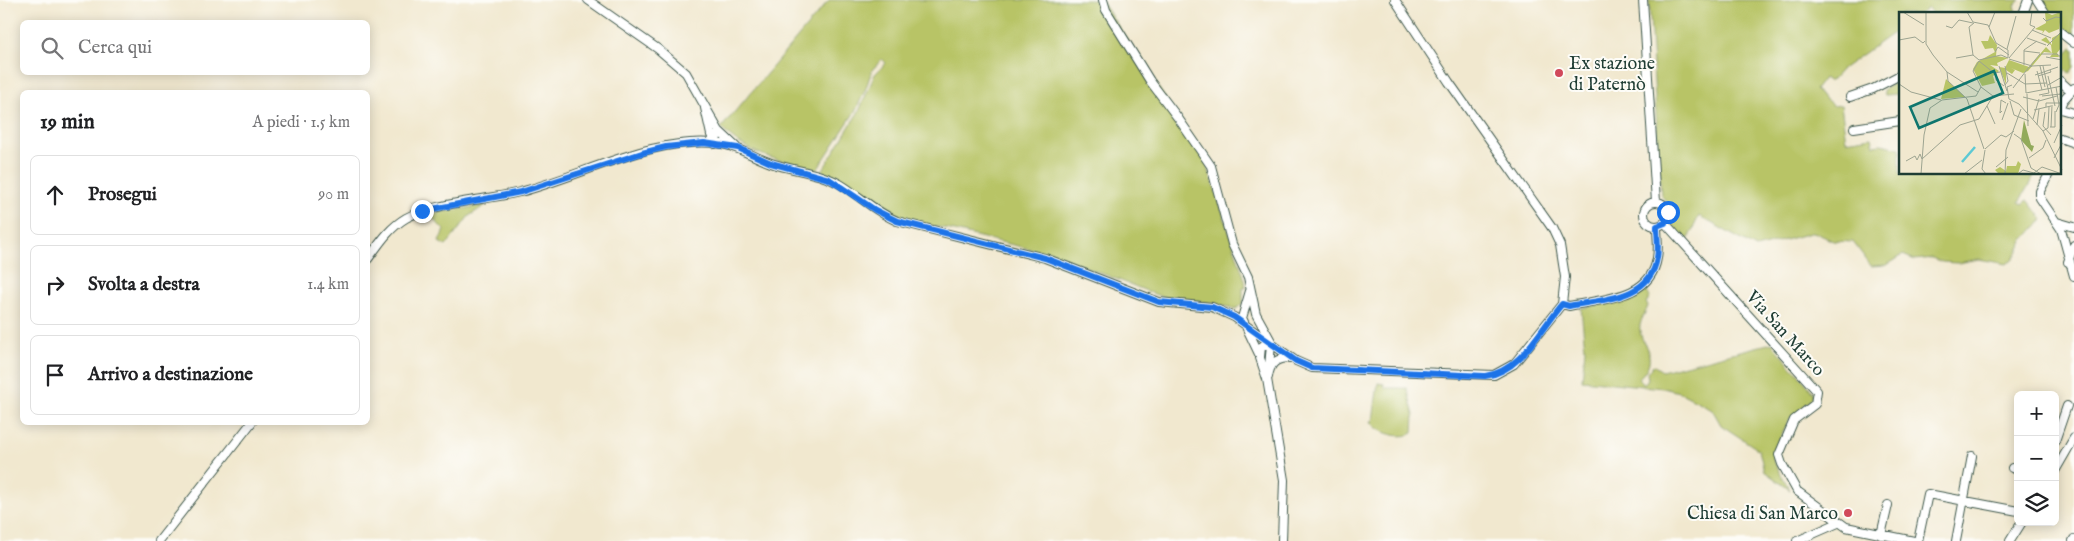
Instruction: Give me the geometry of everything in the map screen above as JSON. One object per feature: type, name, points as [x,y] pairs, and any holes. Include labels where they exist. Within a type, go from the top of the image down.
[{"type":"street","points":[[588,0],[681,68],[691,80],[719,131],[738,148]]},
{"type":"street","points":[[1103,0],[1106,10],[1150,81],[1211,166],[1230,238],[1251,286],[1249,304],[1251,320],[1245,325]]},
{"type":"street","points":[[370,257],[396,225],[422,211],[521,192],[642,153],[697,144],[715,144],[738,148],[771,163],[829,179],[875,210],[897,221],[1045,258],[1159,302],[1204,305],[1226,312],[1304,365],[1322,369],[1494,375],[1514,364],[1562,304],[1564,276],[1556,235],[1395,0]]},
{"type":"street","points":[[1643,0],[1656,202]]},
{"type":"street","points":[[2024,12],[2028,0]]},
{"type":"street","points":[[2037,0],[2045,12]]},
{"type":"street","points":[[2062,35],[2074,43]]},
{"type":"street","points":[[1850,97],[1873,89],[1899,76]]},
{"type":"street","points":[[2062,82],[2073,90],[2062,105]]},
{"type":"street","points":[[705,108],[715,144]]},
{"type":"street","points":[[2062,109],[2074,113]]},
{"type":"street","points":[[1854,128],[1899,121]]},
{"type":"street","points":[[697,144],[709,128]]},
{"type":"street","points":[[715,144],[719,131]]},
{"type":"street","points":[[2062,139],[2074,143]]},
{"type":"street","points":[[2048,175],[2040,191],[2040,198],[2057,222],[2068,262],[2074,276]]},
{"type":"street","points":[[1562,304],[1569,306],[1627,294],[1643,286],[1653,273],[1661,225],[1668,216],[1667,208],[1656,202],[1649,204],[1644,213],[1648,223],[1661,225]]},
{"type":"street","points":[[2057,222],[2074,228]]},
{"type":"street","name":"Via San Marco","points":[[1661,225],[1815,386],[1818,395],[1815,404],[1794,420],[1781,449],[1780,459],[1796,492],[1838,523],[1854,530],[1914,541]]},
{"type":"street","points":[[2068,262],[2074,245]]},
{"type":"street","points":[[1226,312],[1237,310],[1249,304]]},
{"type":"street","points":[[1249,304],[1266,335],[1288,355]]},
{"type":"street","points":[[1245,325],[1260,358],[1267,380],[1284,480],[1282,541]]},
{"type":"street","points":[[1260,358],[1262,346],[1270,343]]},
{"type":"street","points":[[1267,380],[1270,343]]},
{"type":"street","points":[[1269,367],[1274,361],[1288,355]]},
{"type":"street","points":[[2057,436],[2067,406]]},
{"type":"street","points":[[159,541],[250,425]]},
{"type":"street","points":[[2059,466],[2071,450],[2074,438]]},
{"type":"street","points":[[2059,443],[2071,450]]},
{"type":"street","points":[[1956,541],[1972,456]]},
{"type":"street","points":[[1918,541],[1928,494],[2014,510]]},
{"type":"street","points":[[1881,535],[1888,505]]},
{"type":"street","points":[[1796,541],[1838,523]]},
{"type":"street","points":[[2010,541],[2019,526]]},
{"type":"green space","points":[[829,0],[1101,0],[1205,159],[1245,280],[1246,287],[1243,287],[1243,303],[1236,309],[1213,303],[1162,297],[1073,262],[1030,249],[896,217],[822,171],[859,111],[875,74],[886,63],[882,59],[872,70],[856,110],[817,170],[765,156],[742,145],[731,137],[721,128]]},
{"type":"green space","points":[[1649,0],[2020,0],[2015,5],[2017,12],[1931,12],[1928,8],[1923,12],[1899,12],[1899,29],[1841,70],[1830,82],[1824,78],[1815,90],[1834,106],[1841,105],[1846,141],[1872,137],[1874,145],[1881,144],[1899,148],[1899,175],[2034,175],[2019,202],[2023,204],[2028,200],[2043,219],[2023,241],[2013,260],[2006,264],[1979,259],[1958,263],[1942,262],[1932,258],[1915,260],[1903,255],[1887,265],[1871,266],[1853,242],[1833,241],[1814,232],[1756,248],[1699,216],[1687,241],[1673,226],[1672,208],[1661,195]]},
{"type":"green space","points":[[2043,0],[2074,0],[2074,37],[2062,28],[2062,12],[2049,12]]},
{"type":"green space","points":[[2072,47],[2074,49],[2074,67],[2070,73],[2065,70],[2062,74],[2062,60]]},
{"type":"green space","points":[[1899,80],[1899,94],[1884,95],[1883,90]]},
{"type":"green space","points":[[486,205],[469,216],[446,246],[439,242],[444,230],[429,214]]},
{"type":"green space","points":[[1647,291],[1650,297],[1646,303],[1648,306],[1640,325],[1640,332],[1649,356],[1646,370],[1639,378],[1644,384],[1648,379],[1647,373],[1653,365],[1662,371],[1772,343],[1809,387],[1813,393],[1812,399],[1790,418],[1775,448],[1773,460],[1790,490],[1764,471],[1759,450],[1721,425],[1712,409],[1679,392],[1663,388],[1582,380],[1585,349],[1581,308],[1617,302]]},
{"type":"green space","points":[[1378,383],[1384,384],[1385,388],[1407,388],[1414,415],[1413,433],[1402,436],[1390,434],[1378,429],[1371,421],[1373,421]]},
{"type":"place","name":"Ex stazione di Paternò","points":[[1559,73]]},
{"type":"place","name":"Chiesa di San Marco","points":[[1848,513]]},
{"type":"route","points":[[422,211],[521,192],[621,159],[666,147],[704,143],[724,145],[738,148],[771,163],[829,179],[886,217],[909,225],[1045,258],[1159,302],[1212,307],[1234,317],[1296,361],[1312,368],[1485,376],[1501,373],[1514,364],[1562,304],[1569,306],[1627,294],[1643,286],[1653,273],[1658,256],[1657,226],[1665,223],[1668,212]]}]
